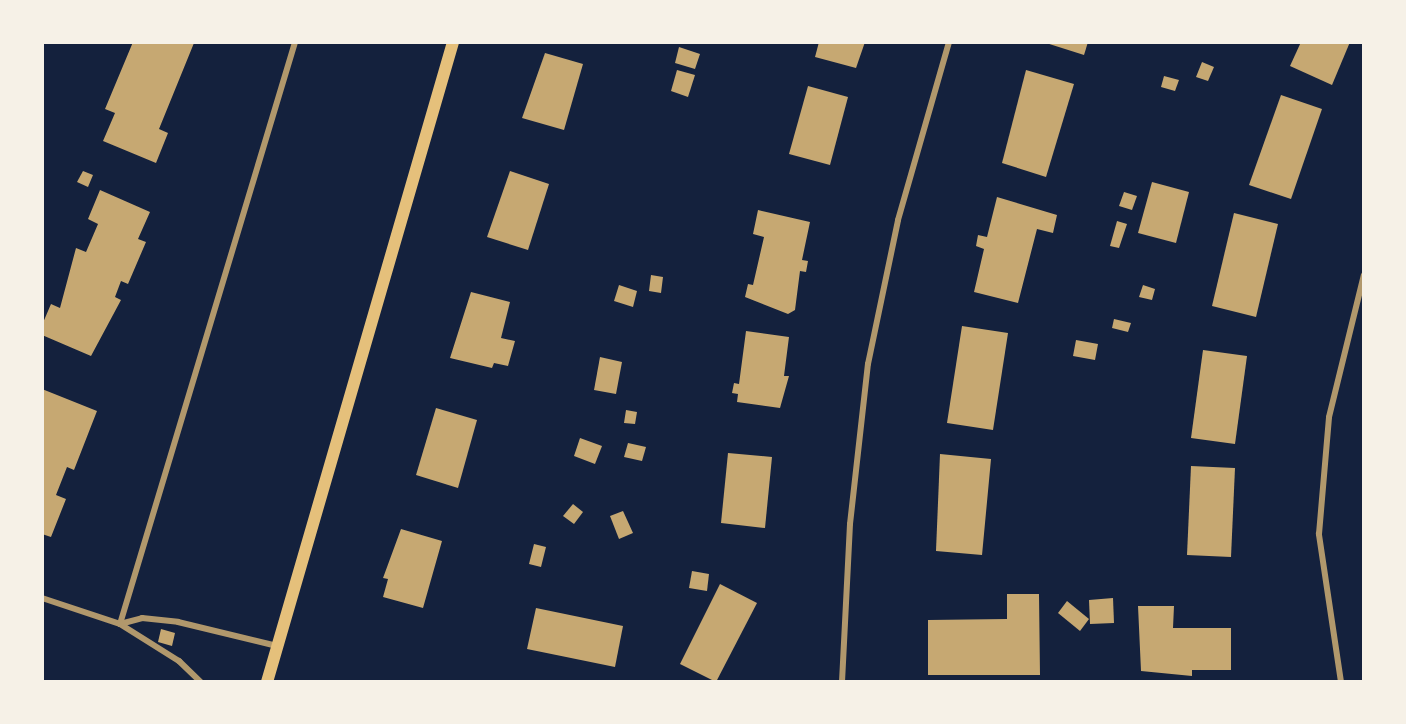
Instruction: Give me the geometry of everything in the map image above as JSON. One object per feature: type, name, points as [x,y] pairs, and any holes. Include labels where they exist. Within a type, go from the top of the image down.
[{"type":"main road","points":[[270,681],[277,646],[453,42]]},
{"type":"street","points":[[120,624],[295,42]]},
{"type":"street","points":[[842,682],[850,524],[868,364],[898,220],[949,42]]},
{"type":"street","points":[[1341,682],[1319,534],[1329,417],[1364,275]]},
{"type":"street","points":[[42,598],[120,624],[179,661],[201,682]]},
{"type":"street","points":[[120,624],[142,618],[178,622],[277,646]]},
{"type":"building","points":[[133,42],[200,42],[194,43],[159,129],[168,133],[156,163],[103,141],[115,113],[105,109]]},
{"type":"building","points":[[819,42],[865,42],[856,68],[815,57]]},
{"type":"building","points":[[1043,42],[1088,42],[1084,55]]},
{"type":"building","points":[[1301,42],[1350,42],[1332,85],[1290,66]]},
{"type":"building","points":[[679,47],[700,54],[695,69],[675,63]]},
{"type":"building","points":[[545,53],[583,64],[564,130],[522,118]]},
{"type":"building","points":[[1202,62],[1214,67],[1208,81],[1196,77]]},
{"type":"building","points":[[677,70],[695,75],[688,97],[671,91]]},
{"type":"building","points":[[1026,70],[1074,84],[1046,177],[1002,163]]},
{"type":"building","points":[[1164,76],[1179,80],[1175,91],[1161,87]]},
{"type":"building","points":[[808,86],[848,97],[830,165],[789,154]]},
{"type":"building","points":[[1281,95],[1322,109],[1291,199],[1249,185]]},
{"type":"building","points":[[83,171],[93,175],[88,187],[77,182]]},
{"type":"building","points":[[510,171],[549,184],[528,250],[487,237]]},
{"type":"building","points":[[1152,182],[1189,192],[1176,243],[1138,233]]},
{"type":"building","points":[[100,190],[150,212],[138,239],[146,242],[128,284],[121,281],[115,297],[121,300],[91,356],[42,335],[42,325],[51,304],[60,308],[76,248],[86,252],[98,224],[88,219]]},
{"type":"building","points":[[1124,192],[1137,196],[1132,210],[1119,206]]},
{"type":"building","points":[[997,197],[1057,215],[1053,233],[1037,229],[1018,303],[974,292],[984,249],[976,246],[978,235],[987,237]]},
{"type":"building","points":[[758,210],[810,222],[802,260],[808,261],[806,272],[800,271],[795,310],[788,314],[745,297],[748,284],[753,285],[764,237],[753,234]]},
{"type":"building","points":[[1234,213],[1278,224],[1256,317],[1212,306]]},
{"type":"building","points":[[1117,221],[1127,224],[1119,248],[1110,246]]},
{"type":"building","points":[[651,275],[663,277],[661,293],[649,291]]},
{"type":"building","points":[[619,285],[637,291],[633,307],[614,301]]},
{"type":"building","points":[[1143,285],[1155,289],[1152,300],[1139,297]]},
{"type":"building","points":[[471,292],[510,302],[501,338],[515,341],[508,366],[494,363],[492,368],[450,358]]},
{"type":"building","points":[[1114,319],[1131,323],[1128,332],[1112,328]]},
{"type":"building","points":[[962,326],[1008,333],[993,430],[947,423]]},
{"type":"building","points":[[746,331],[789,337],[784,376],[789,376],[780,408],[737,402],[738,394],[732,393],[734,383],[739,384]]},
{"type":"building","points":[[1076,340],[1098,344],[1095,360],[1073,356]]},
{"type":"building","points":[[1203,350],[1247,356],[1235,444],[1191,438]]},
{"type":"building","points":[[600,357],[622,362],[616,394],[594,390]]},
{"type":"building","points":[[42,389],[97,411],[74,470],[67,467],[56,495],[66,499],[51,537],[42,534]]},
{"type":"building","points":[[436,408],[477,420],[458,488],[416,475]]},
{"type":"building","points":[[626,410],[637,412],[635,424],[624,423]]},
{"type":"building","points":[[580,438],[602,446],[595,464],[574,456]]},
{"type":"building","points":[[628,443],[646,447],[642,461],[624,457]]},
{"type":"building","points":[[728,453],[772,457],[765,528],[721,523]]},
{"type":"building","points":[[940,454],[991,459],[982,555],[936,551]]},
{"type":"building","points":[[1191,466],[1235,468],[1231,557],[1187,555]]},
{"type":"building","points":[[573,504],[583,512],[574,524],[563,516]]},
{"type":"building","points":[[623,511],[633,533],[619,539],[610,516]]},
{"type":"building","points":[[401,529],[442,541],[423,608],[383,597],[388,579],[383,578]]},
{"type":"building","points":[[534,544],[546,547],[541,567],[529,564]]},
{"type":"building","points":[[692,571],[709,574],[707,591],[689,588]]},
{"type":"building","points":[[720,584],[757,603],[716,682],[680,664]]},
{"type":"building","points":[[1007,594],[1039,594],[1040,675],[928,675],[928,620],[1007,619]]},
{"type":"building","points":[[1113,598],[1114,623],[1090,624],[1089,600]]},
{"type":"building","points":[[1067,601],[1089,619],[1080,631],[1058,613]]},
{"type":"building","points":[[1138,606],[1174,606],[1173,628],[1231,628],[1231,670],[1192,670],[1192,676],[1141,671]]},
{"type":"building","points":[[536,608],[623,626],[615,667],[527,649]]},
{"type":"building","points":[[161,629],[175,633],[172,646],[158,642]]}]
